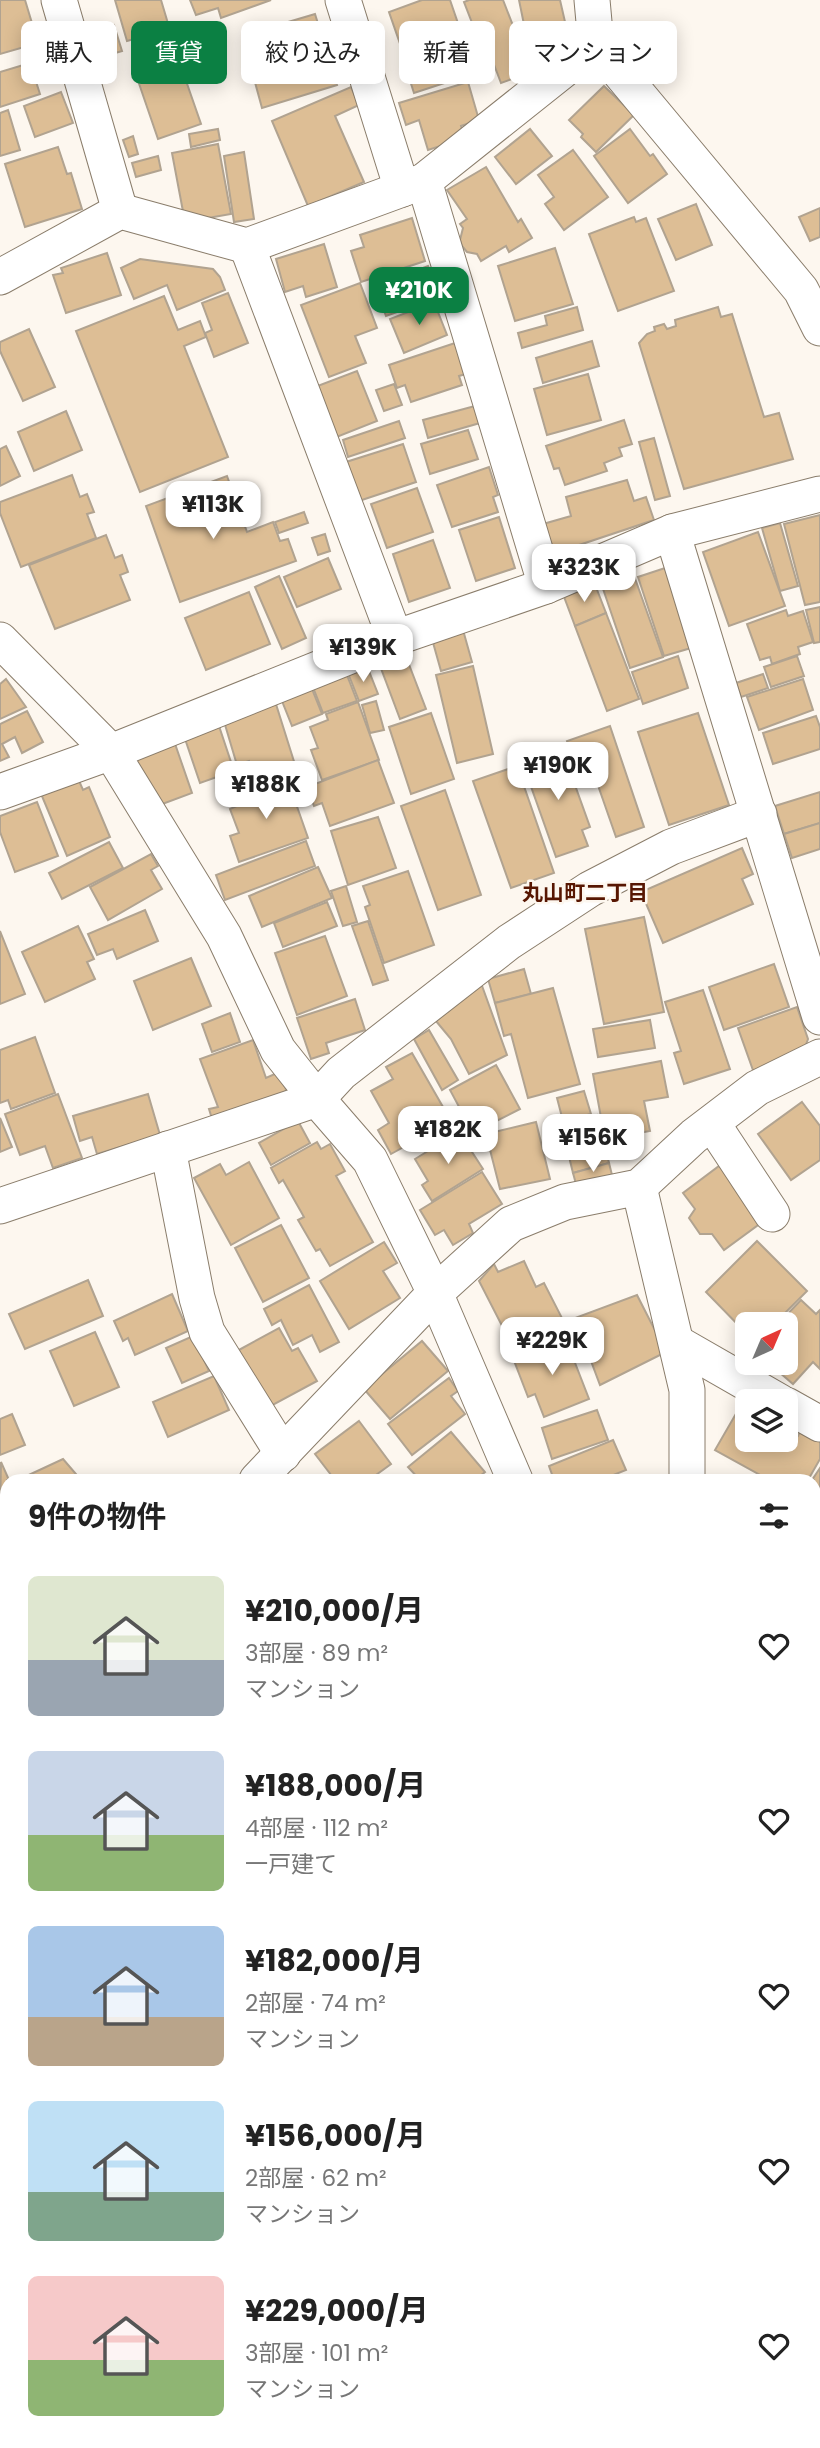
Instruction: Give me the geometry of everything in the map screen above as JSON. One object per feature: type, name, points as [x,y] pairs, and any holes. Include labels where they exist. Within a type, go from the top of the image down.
[{"type":"street","points":[[59,0],[120,211]]},
{"type":"street","points":[[343,0],[413,185],[546,586]]},
{"type":"street","points":[[0,277],[120,211],[247,246],[413,185],[597,15],[801,290],[820,328]]},
{"type":"street","points":[[247,246],[395,638]]},
{"type":"street","points":[[0,792],[111,752],[395,638],[546,586],[672,533],[820,494]]},
{"type":"street","points":[[672,533],[820,1017]]},
{"type":"street","points":[[0,640],[111,752],[224,936],[278,1050],[370,1160],[435,1293],[512,1474]]},
{"type":"street","points":[[0,1206],[317,1099],[341,1073],[509,942],[590,889],[671,847],[759,814]]},
{"type":"street","points":[[168,1149],[197,1298],[207,1332],[267,1473],[435,1293],[511,1224],[565,1202],[639,1186],[757,1088],[820,1058]]},
{"type":"street","points":[[712,1123],[772,1214]]},
{"type":"street","points":[[639,1186],[687,1390],[687,1474]]},
{"type":"street","points":[[677,1343],[757,1389]]},
{"type":"street","points":[[798,1412],[820,1424]]},
{"type":"building","points":[[0,0],[25,0],[31,21],[21,21],[21,48],[0,54]]},
{"type":"building","points":[[115,0],[161,0],[167,21],[131,21],[131,40],[127,41]]},
{"type":"building","points":[[190,0],[271,0],[221,18],[218,8],[196,15]]},
{"type":"building","points":[[422,0],[450,0],[457,21],[399,21],[399,41],[389,12]]},
{"type":"building","points":[[503,0],[511,21],[509,21],[509,80],[501,83],[495,67],[495,21],[471,21],[464,2]]},
{"type":"building","points":[[519,0],[560,0],[565,21],[523,21]]},
{"type":"building","points":[[315,14],[317,21],[291,21]]},
{"type":"building","points":[[117,35],[122,51],[117,52]]},
{"type":"building","points":[[21,66],[21,84],[37,84],[40,94],[0,107],[0,72]]},
{"type":"building","points":[[139,84],[187,84],[201,124],[158,139]]},
{"type":"building","points":[[255,84],[337,84],[337,85],[262,108]]},
{"type":"building","points":[[411,84],[441,84],[414,93]]},
{"type":"building","points":[[469,84],[479,120],[461,126],[463,132],[456,141],[428,150],[419,120],[406,125],[399,103]]},
{"type":"building","points":[[604,86],[634,115],[596,152],[569,120]]},
{"type":"building","points":[[351,87],[359,105],[335,116],[364,182],[308,206],[272,121]]},
{"type":"building","points":[[61,92],[73,123],[35,137],[24,106]]},
{"type":"building","points":[[8,110],[20,150],[0,156],[0,113]]},
{"type":"building","points":[[218,129],[220,140],[191,147],[189,134]]},
{"type":"building","points":[[530,129],[552,156],[516,184],[495,157]]},
{"type":"building","points":[[630,129],[667,174],[628,203],[594,156]]},
{"type":"building","points":[[133,136],[138,154],[129,157],[123,140]]},
{"type":"building","points":[[218,144],[231,214],[185,222],[172,153]]},
{"type":"building","points":[[58,147],[67,174],[71,173],[82,209],[25,227],[5,164]]},
{"type":"building","points":[[573,150],[608,197],[564,230],[545,204],[554,197],[538,175]]},
{"type":"building","points":[[244,152],[254,219],[234,222],[224,156]]},
{"type":"building","points":[[158,156],[161,170],[136,177],[132,163]]},
{"type":"building","points":[[486,167],[518,222],[521,219],[532,238],[509,252],[506,246],[481,261],[477,254],[467,252],[462,246],[460,240],[463,228],[460,224],[467,219],[447,190]]},
{"type":"building","points":[[696,204],[712,245],[676,260],[658,219]]},
{"type":"building","points":[[820,208],[820,237],[810,241],[799,217]]},
{"type":"building","points":[[634,217],[636,222],[646,218],[674,291],[618,311],[589,234]]},
{"type":"building","points":[[412,218],[425,261],[361,282],[351,251],[364,247],[360,235]]},
{"type":"building","points":[[324,244],[337,287],[306,297],[303,286],[285,292],[276,259]]},
{"type":"building","points":[[555,248],[573,304],[515,321],[498,266]]},
{"type":"building","points":[[107,253],[121,295],[66,313],[53,275],[63,273],[61,268]]},
{"type":"building","points":[[140,259],[213,269],[220,277],[225,290],[177,310],[167,285],[134,299],[121,268]]},
{"type":"building","points":[[428,266],[439,297],[386,316],[375,286]]},
{"type":"building","points":[[360,283],[377,328],[355,336],[366,363],[329,377],[301,305]]},
{"type":"building","points":[[228,293],[248,343],[214,357],[205,333],[212,330],[202,303]]},
{"type":"building","points":[[164,296],[178,330],[200,321],[206,337],[184,346],[228,457],[140,492],[76,331]]},
{"type":"building","points":[[434,302],[447,335],[404,353],[390,319]]},
{"type":"building","points":[[577,307],[583,330],[522,348],[518,333],[547,325],[545,316]]},
{"type":"building","points":[[718,307],[721,317],[732,314],[764,417],[779,413],[793,459],[684,489],[639,343],[647,334],[655,331],[654,327],[664,324],[667,329],[676,326],[675,320]]},
{"type":"building","points":[[29,329],[55,387],[23,401],[0,351],[0,342]]},
{"type":"building","points":[[592,341],[599,366],[543,383],[536,358]]},
{"type":"building","points":[[458,342],[469,373],[459,376],[462,385],[411,402],[405,385],[397,388],[389,365]]},
{"type":"building","points":[[357,371],[377,421],[334,438],[307,390]]},
{"type":"building","points":[[588,374],[601,420],[547,435],[534,389]]},
{"type":"building","points":[[394,384],[402,405],[384,411],[376,390]]},
{"type":"building","points":[[475,406],[480,423],[428,438],[423,420]]},
{"type":"building","points":[[66,411],[82,450],[34,471],[18,432]]},
{"type":"building","points":[[624,420],[632,444],[619,448],[622,456],[604,463],[607,471],[565,485],[559,468],[554,469],[546,446]]},
{"type":"building","points":[[399,421],[405,438],[348,457],[343,440]]},
{"type":"building","points":[[468,430],[478,459],[430,474],[421,444]]},
{"type":"building","points":[[654,438],[670,496],[655,500],[639,442]]},
{"type":"building","points":[[403,444],[416,482],[359,501],[346,462]]},
{"type":"building","points":[[6,446],[20,476],[0,486],[0,449]]},
{"type":"building","points":[[489,467],[498,495],[493,497],[498,512],[452,527],[437,485]]},
{"type":"building","points":[[72,475],[80,497],[87,494],[94,512],[87,514],[96,538],[21,567],[0,513],[0,502]]},
{"type":"building","points":[[227,476],[247,532],[273,522],[280,541],[288,539],[296,561],[180,602],[146,506]]},
{"type":"building","points":[[627,480],[634,501],[646,497],[654,520],[558,552],[548,542],[543,524],[571,516],[566,497]]},
{"type":"building","points":[[417,488],[433,532],[387,548],[371,504]]},
{"type":"building","points":[[304,512],[308,523],[279,533],[275,522]]},
{"type":"building","points":[[820,515],[820,602],[805,605],[784,524]]},
{"type":"building","points":[[499,517],[515,568],[476,581],[459,530]]},
{"type":"building","points":[[780,523],[798,586],[780,591],[762,528]]},
{"type":"building","points":[[758,532],[785,606],[729,626],[703,552]]},
{"type":"building","points":[[325,534],[330,551],[318,555],[312,538]]},
{"type":"building","points":[[106,535],[115,558],[122,555],[128,572],[120,575],[130,600],[55,629],[29,565]]},
{"type":"building","points":[[433,540],[450,588],[409,602],[393,554]]},
{"type":"building","points":[[328,558],[341,589],[297,607],[284,577]]},
{"type":"building","points":[[665,568],[691,648],[664,656],[638,577]]},
{"type":"building","points":[[632,570],[663,657],[630,668],[600,580]]},
{"type":"building","points":[[279,576],[306,638],[282,649],[255,587]]},
{"type":"building","points":[[594,582],[606,613],[575,626],[563,594]]},
{"type":"building","points":[[249,592],[270,644],[206,670],[185,618]]},
{"type":"building","points":[[820,607],[820,642],[814,643],[806,610]]},
{"type":"building","points":[[786,610],[788,616],[803,611],[813,642],[798,647],[800,654],[772,664],[770,657],[760,660],[747,624]]},
{"type":"building","points":[[606,613],[639,699],[607,711],[575,626]]},
{"type":"building","points":[[463,630],[472,662],[441,671],[432,639]]},
{"type":"building","points":[[405,654],[426,709],[400,719],[379,663]]},
{"type":"building","points":[[678,656],[688,688],[643,704],[632,672]]},
{"type":"building","points":[[797,656],[804,676],[771,687],[764,667]]},
{"type":"building","points":[[367,666],[378,694],[359,701],[348,673]]},
{"type":"building","points":[[473,666],[493,754],[457,763],[436,675]]},
{"type":"building","points":[[345,670],[357,701],[323,713],[311,682]]},
{"type":"building","points":[[763,674],[768,688],[741,697],[736,683]]},
{"type":"building","points":[[6,679],[26,707],[0,719],[0,684]]},
{"type":"building","points":[[803,679],[813,710],[759,730],[747,697]]},
{"type":"building","points":[[310,684],[322,714],[292,726],[280,696]]},
{"type":"building","points":[[275,701],[297,771],[257,783],[249,761],[237,765],[223,718]]},
{"type":"building","points":[[376,701],[384,730],[370,733],[362,705]]},
{"type":"building","points":[[358,702],[379,760],[322,780],[311,750],[318,748],[310,727],[328,720],[326,714]]},
{"type":"building","points":[[27,711],[43,742],[22,753],[15,737],[2,744],[9,757],[0,761],[0,724]]},
{"type":"building","points":[[214,711],[234,771],[200,783],[183,733]]},
{"type":"building","points":[[431,713],[454,779],[411,794],[389,727]]},
{"type":"building","points":[[698,713],[729,805],[669,825],[638,732]]},
{"type":"building","points":[[816,716],[820,727],[820,749],[773,764],[763,733]]},
{"type":"building","points":[[610,726],[644,827],[616,837],[594,774],[580,779],[567,741]]},
{"type":"building","points":[[173,738],[192,793],[157,806],[127,754]]},
{"type":"building","points":[[562,749],[590,827],[582,830],[588,846],[556,857],[523,764]]},
{"type":"building","points":[[378,760],[394,803],[330,826],[322,803],[314,806],[307,787]]},
{"type":"building","points":[[517,766],[554,873],[511,888],[473,781]]},
{"type":"building","points":[[76,774],[83,790],[89,787],[110,837],[67,856],[39,789]]},
{"type":"building","points":[[287,778],[308,838],[239,862],[230,836],[239,833],[230,809],[239,805],[236,796]]},
{"type":"building","points":[[445,790],[481,895],[438,910],[401,806]]},
{"type":"building","points":[[820,792],[820,823],[784,834],[775,806]]},
{"type":"building","points":[[37,802],[58,856],[15,872],[0,832],[0,816]]},
{"type":"building","points":[[378,817],[396,868],[348,885],[331,831]]},
{"type":"building","points":[[820,823],[820,849],[792,858],[784,834]]},
{"type":"building","points":[[306,841],[315,866],[225,900],[216,875]]},
{"type":"building","points":[[109,842],[123,868],[62,899],[49,873]]},
{"type":"building","points":[[742,848],[753,874],[742,879],[753,904],[663,943],[641,892]]},
{"type":"building","points":[[151,854],[158,866],[151,870],[162,889],[108,920],[90,887]]},
{"type":"building","points":[[318,867],[332,898],[262,927],[249,896]]},
{"type":"building","points":[[408,871],[434,945],[384,963],[365,907],[370,905],[363,886]]},
{"type":"building","points":[[346,886],[357,922],[343,926],[331,891]]},
{"type":"building","points":[[327,902],[337,926],[283,947],[274,923]]},
{"type":"building","points":[[145,910],[158,941],[117,959],[113,949],[97,955],[88,934]]},
{"type":"building","points":[[644,917],[664,1012],[604,1024],[585,929]]},
{"type":"building","points":[[368,921],[388,980],[373,985],[352,926]]},
{"type":"building","points":[[78,926],[94,959],[87,962],[95,979],[45,1002],[22,952]]},
{"type":"building","points":[[0,931],[25,994],[0,1004]]},
{"type":"building","points":[[325,936],[347,996],[297,1015],[275,953]]},
{"type":"building","points":[[191,958],[211,1006],[153,1030],[134,981]]},
{"type":"building","points":[[774,964],[789,1007],[724,1030],[709,987]]},
{"type":"building","points":[[524,969],[531,994],[495,1003],[488,979]]},
{"type":"building","points":[[481,983],[507,1055],[469,1074],[451,1039],[436,1021]]},
{"type":"building","points":[[553,988],[580,1084],[528,1098],[511,1034],[504,1036],[495,1003]]},
{"type":"building","points":[[703,990],[730,1069],[684,1084],[674,1053],[681,1051],[665,1002]]},
{"type":"building","points":[[355,999],[365,1030],[326,1043],[329,1053],[311,1059],[297,1018]]},
{"type":"building","points":[[797,1007],[808,1039],[802,1056],[754,1073],[738,1028]]},
{"type":"building","points":[[230,1013],[240,1042],[212,1052],[202,1024]]},
{"type":"building","points":[[650,1020],[655,1048],[598,1057],[593,1029]]},
{"type":"building","points":[[429,1030],[458,1080],[442,1090],[414,1039]]},
{"type":"building","points":[[35,1037],[55,1093],[11,1109],[8,1100],[0,1103],[0,1050]]},
{"type":"building","points":[[253,1040],[266,1078],[277,1073],[286,1089],[284,1099],[213,1122],[209,1109],[218,1107],[200,1059]]},
{"type":"building","points":[[412,1053],[447,1114],[413,1134],[416,1140],[391,1154],[378,1130],[389,1123],[371,1091],[393,1079],[386,1067]]},
{"type":"building","points":[[661,1061],[668,1097],[644,1101],[650,1131],[605,1139],[593,1074]]},
{"type":"building","points":[[496,1065],[520,1109],[473,1133],[450,1090]]},
{"type":"building","points":[[584,1091],[591,1114],[563,1121],[557,1098]]},
{"type":"building","points":[[58,1094],[82,1158],[53,1168],[45,1146],[20,1155],[5,1114]]},
{"type":"building","points":[[148,1094],[160,1135],[97,1154],[92,1137],[80,1141],[73,1116]]},
{"type":"building","points":[[802,1102],[820,1126],[820,1160],[791,1180],[758,1134]]},
{"type":"building","points":[[597,1115],[609,1163],[573,1173],[561,1124]]},
{"type":"building","points":[[0,1118],[12,1147],[0,1152]]},
{"type":"building","points":[[298,1121],[310,1143],[271,1165],[259,1143]]},
{"type":"building","points":[[536,1122],[550,1179],[500,1189],[486,1134]]},
{"type":"building","points":[[459,1132],[483,1169],[432,1201],[422,1185],[428,1181],[415,1159]]},
{"type":"building","points":[[317,1142],[321,1149],[330,1144],[345,1171],[336,1176],[373,1242],[330,1266],[320,1249],[316,1251],[298,1220],[304,1217],[283,1180],[279,1183],[271,1168]]},
{"type":"building","points":[[249,1162],[279,1218],[231,1245],[194,1178],[220,1164],[226,1175]]},
{"type":"building","points":[[609,1163],[612,1175],[576,1184],[573,1173]]},
{"type":"building","points":[[723,1163],[765,1220],[724,1250],[712,1234],[700,1234],[689,1218],[695,1209],[683,1193]]},
{"type":"building","points":[[482,1172],[502,1204],[469,1224],[473,1233],[453,1245],[444,1230],[435,1235],[420,1210]]},
{"type":"building","points":[[281,1225],[309,1278],[263,1302],[235,1248]]},
{"type":"building","points":[[757,1241],[807,1291],[786,1312],[735,1312],[735,1322],[706,1292]]},
{"type":"building","points":[[384,1242],[397,1263],[383,1271],[400,1298],[349,1329],[320,1281]]},
{"type":"building","points":[[524,1261],[536,1287],[544,1283],[565,1324],[514,1349],[479,1281],[494,1264],[498,1272]]},
{"type":"building","points":[[88,1280],[103,1316],[25,1349],[9,1314]]},
{"type":"building","points":[[309,1285],[339,1342],[320,1352],[312,1335],[293,1345],[281,1320],[272,1325],[264,1309]]},
{"type":"building","points":[[172,1294],[188,1331],[135,1355],[128,1338],[123,1341],[114,1321]]},
{"type":"building","points":[[637,1295],[666,1352],[600,1385],[575,1318]]},
{"type":"building","points":[[801,1300],[816,1314],[820,1310],[820,1369],[813,1362],[793,1384],[784,1376],[798,1376],[798,1312],[789,1312]]},
{"type":"building","points":[[279,1328],[292,1351],[298,1348],[317,1381],[269,1407],[237,1351]]},
{"type":"building","points":[[95,1332],[119,1387],[74,1406],[50,1351]]},
{"type":"building","points":[[193,1336],[209,1371],[182,1383],[166,1348]]},
{"type":"building","points":[[565,1337],[589,1399],[544,1417],[535,1394],[528,1397],[513,1358]]},
{"type":"building","points":[[422,1341],[448,1371],[390,1419],[364,1389]]},
{"type":"building","points":[[214,1376],[229,1410],[168,1437],[153,1402]]},
{"type":"building","points":[[449,1378],[458,1391],[451,1396],[465,1414],[412,1455],[388,1424]]},
{"type":"building","points":[[597,1410],[608,1440],[552,1459],[542,1428]]},
{"type":"building","points":[[12,1414],[25,1445],[0,1455],[0,1419]]},
{"type":"building","points":[[735,1415],[735,1452],[798,1452],[798,1436],[802,1428],[820,1438],[820,1459],[811,1474],[758,1474],[715,1450]]},
{"type":"building","points":[[359,1421],[391,1464],[377,1474],[330,1474],[315,1454]]},
{"type":"building","points":[[451,1432],[485,1472],[414,1474],[408,1467]]},
{"type":"building","points":[[613,1440],[626,1470],[616,1474],[552,1474],[549,1466]]},
{"type":"building","points":[[63,1459],[76,1474],[31,1474]]},
{"type":"building","points":[[1,1462],[6,1474],[1,1474]]},
{"type":"district","name":"丸山町二丁目","points":[[585,892]]}]
